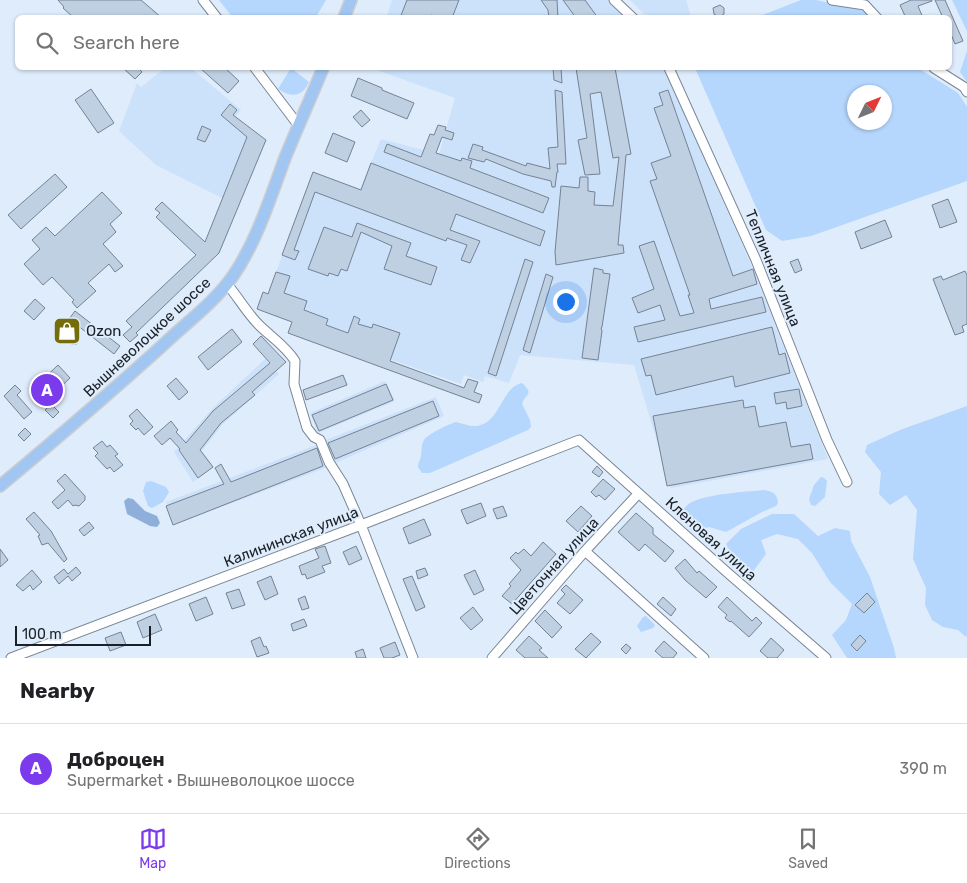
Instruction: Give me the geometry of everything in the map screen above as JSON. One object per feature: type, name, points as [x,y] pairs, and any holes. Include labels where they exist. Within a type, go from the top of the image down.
[{"type":"main road","points":[[345,15],[351,0]]},
{"type":"main road","name":"Вышневолоцкое шоссе","points":[[0,486],[201,312],[227,284],[249,248],[322,70]]},
{"type":"street","points":[[203,0],[215,15]]},
{"type":"street","points":[[614,0],[630,15]]},
{"type":"street","points":[[832,0],[865,5],[874,15]]},
{"type":"street","points":[[257,70],[300,126]]},
{"type":"street","name":"Тепличная улица","points":[[670,70],[756,260],[827,440],[847,482]]},
{"type":"street","points":[[937,70],[964,87],[967,92]]},
{"type":"street","points":[[227,284],[250,316],[283,346],[295,361],[294,384],[307,428],[314,437],[320,440],[329,462],[343,484],[413,658]]},
{"type":"street","name":"Калининская улица","points":[[11,658],[25,655],[579,440]]},
{"type":"street","name":"Кленовая улица","points":[[579,440],[826,658]]},
{"type":"street","name":"Цветочная улица","points":[[492,658],[584,551],[638,494]]},
{"type":"street","points":[[584,551],[704,658]]},
{"type":"shaded area","points":[[219,0],[326,0],[317,15],[231,15]]},
{"type":"shaded area","points":[[392,0],[607,0],[621,15],[387,15]]},
{"type":"shaded area","points":[[630,0],[686,0],[690,15],[651,15],[644,14]]},
{"type":"shaded area","points":[[801,0],[816,0],[865,11],[869,15],[763,15]]},
{"type":"shaded area","points":[[952,0],[967,0],[967,31]]},
{"type":"shaded area","points":[[967,51],[967,82],[960,72]]},
{"type":"shaded area","points":[[162,70],[193,70],[241,110],[235,117],[266,140],[238,206],[156,165],[119,131],[137,83],[141,87]]},
{"type":"shaded area","points":[[290,70],[294,70],[309,82],[303,91],[296,95],[288,94],[278,89]]},
{"type":"shaded area","points":[[377,70],[665,70],[753,269],[828,459],[671,488],[634,365],[520,355],[509,383],[485,376],[483,382],[464,375],[461,384],[360,349],[300,324],[257,309],[263,292],[268,294],[313,172],[360,189],[381,139],[439,154],[455,98]]},
{"type":"shaded area","points":[[696,70],[921,70],[958,93],[967,107],[967,181],[811,236],[782,241],[766,230]]},
{"type":"shaded area","points":[[265,359],[279,374],[223,424],[202,451],[214,467],[193,482],[174,452],[213,408]]},
{"type":"shaded area","points":[[385,381],[395,401],[318,433],[310,413]]},
{"type":"shaded area","points":[[522,383],[529,392],[522,404],[530,420],[531,427],[528,430],[430,473],[422,473],[418,466],[422,444],[426,438],[439,429],[456,422],[471,426],[481,425],[488,421],[514,386]]},
{"type":"shaded area","points":[[436,397],[444,416],[333,464],[323,441]]},
{"type":"shaded area","points":[[967,406],[966,637],[958,630],[943,627],[932,620],[925,605],[926,588],[913,559],[917,510],[906,495],[890,505],[879,494],[881,472],[865,452],[867,445],[900,430]]},
{"type":"shaded area","points":[[319,444],[328,467],[173,525],[166,502]]},
{"type":"shaded area","points":[[821,477],[827,481],[825,497],[815,506],[811,505],[809,499],[814,485]]},
{"type":"shaded area","points":[[151,481],[166,487],[169,492],[163,502],[152,508],[148,506],[143,491],[146,482]]},
{"type":"shaded area","points":[[764,490],[776,495],[778,503],[776,506],[726,532],[709,527],[694,532],[688,528],[682,516],[683,510],[690,503],[705,497]]},
{"type":"shaded area","points":[[128,498],[133,499],[145,511],[157,516],[160,523],[157,527],[150,526],[127,514],[124,501]]},
{"type":"shaded area","points":[[772,514],[794,514],[818,536],[835,528],[850,531],[851,541],[870,577],[896,658],[847,658],[832,635],[846,620],[852,604],[830,582],[812,553],[798,539],[777,534],[761,540],[766,554],[749,577],[737,563],[726,544],[741,529]]},
{"type":"shaded area","points":[[646,616],[655,625],[653,628],[641,632],[637,626],[643,617]]},
{"type":"building","points":[[58,0],[141,0],[158,15],[71,15]]},
{"type":"building","points":[[407,0],[459,0],[453,15],[401,15]]},
{"type":"building","points":[[541,0],[557,0],[558,15],[549,15],[548,10]]},
{"type":"building","points":[[563,0],[585,0],[596,15],[574,15]]},
{"type":"building","points":[[911,0],[932,0],[918,6],[922,15],[905,15],[900,5]]},
{"type":"building","points":[[935,0],[945,0],[952,15],[942,15]]},
{"type":"building","points":[[720,5],[724,8],[724,14],[716,15],[713,8]]},
{"type":"building","points":[[952,16],[963,41],[955,44],[952,37]]},
{"type":"building","points":[[125,70],[140,70],[142,72],[135,79]]},
{"type":"building","points":[[202,70],[227,70],[239,81],[228,93]]},
{"type":"building","points":[[553,70],[561,70],[562,83],[554,80]]},
{"type":"building","points":[[576,70],[615,70],[631,154],[626,155],[618,245],[623,245],[624,253],[556,265],[555,252],[561,186],[579,188],[580,177],[588,177],[588,191],[595,192],[594,205],[613,206],[619,157],[613,158],[601,92],[590,94],[600,174],[585,175],[578,140],[587,138]]},
{"type":"building","points":[[358,78],[414,103],[407,119],[351,96]]},
{"type":"building","points":[[91,89],[114,123],[98,133],[75,100]]},
{"type":"building","points":[[555,90],[562,92],[566,164],[557,164],[558,172],[555,187],[552,187],[551,181],[523,174],[486,159],[484,162],[468,158],[473,144],[483,147],[482,150],[526,166],[527,163],[550,169],[548,148],[558,147]]},
{"type":"building","points":[[668,90],[733,276],[753,269],[757,284],[709,299],[711,309],[762,297],[766,312],[638,342],[634,327],[665,320],[660,305],[638,313],[632,298],[654,289],[639,246],[654,241],[680,316],[694,313],[688,295],[690,295],[650,181],[657,179],[651,163],[671,156],[654,108],[663,105],[659,93]]},
{"type":"building","points":[[230,104],[237,110],[233,115],[266,140],[219,253],[136,333],[138,335],[130,342],[123,335],[132,327],[126,321],[196,255],[156,217],[160,213],[155,209],[162,202],[205,242],[247,137],[221,115]]},
{"type":"building","points":[[361,110],[370,120],[362,127],[353,117]]},
{"type":"building","points":[[438,125],[446,127],[445,130],[454,133],[452,140],[442,137],[436,153],[461,161],[462,158],[472,161],[470,168],[549,198],[543,213],[384,152],[387,144],[421,157],[430,134],[434,135]]},
{"type":"building","points":[[202,126],[211,130],[205,142],[197,139]]},
{"type":"building","points":[[333,133],[355,142],[347,162],[325,153]]},
{"type":"building","points":[[371,163],[545,231],[540,246],[456,214],[450,230],[480,241],[470,263],[461,260],[467,245],[447,238],[446,241],[315,192],[294,250],[299,251],[295,260],[282,255],[313,172],[361,190]]},
{"type":"building","points":[[55,174],[67,187],[21,229],[8,215]]},
{"type":"building","points":[[102,192],[122,213],[110,224],[116,232],[103,244],[123,266],[115,272],[109,264],[88,283],[96,291],[77,308],[72,302],[74,300],[52,277],[43,285],[24,264],[40,249],[32,240],[46,227],[55,236]]},
{"type":"building","points":[[948,199],[957,222],[940,228],[932,205]]},
{"type":"building","points":[[885,220],[892,237],[861,249],[855,232]]},
{"type":"building","points":[[357,223],[411,243],[406,256],[437,267],[431,285],[384,269],[392,246],[361,232],[347,271],[341,269],[338,276],[329,273],[328,276],[308,269],[324,227],[352,237]]},
{"type":"building","points":[[525,259],[533,262],[496,376],[488,373]]},
{"type":"building","points":[[798,259],[802,270],[795,273],[790,262]]},
{"type":"building","points":[[594,268],[603,270],[603,273],[610,274],[598,360],[582,358]]},
{"type":"building","points":[[965,271],[967,275],[967,324],[962,326],[964,332],[955,335],[933,279],[941,276],[943,280]]},
{"type":"building","points":[[276,272],[290,276],[284,293],[307,301],[304,310],[328,319],[326,325],[348,333],[354,316],[360,319],[358,324],[372,328],[373,324],[400,333],[390,361],[464,388],[468,379],[478,382],[474,392],[482,395],[479,403],[288,333],[292,322],[257,309],[263,292],[268,294]]},
{"type":"building","points":[[546,274],[553,277],[530,353],[523,350]]},
{"type":"building","points":[[35,299],[45,308],[34,320],[24,311]]},
{"type":"building","points":[[75,311],[120,346],[114,354],[77,325],[77,344],[71,344],[60,334],[72,321],[69,319]]},
{"type":"building","points":[[772,327],[779,355],[785,353],[790,373],[735,387],[733,376],[656,395],[651,375],[646,376],[641,359]]},
{"type":"building","points":[[232,329],[242,342],[208,370],[198,357]]},
{"type":"building","points":[[261,336],[286,362],[252,392],[255,395],[221,423],[200,450],[213,467],[198,478],[180,449],[170,438],[162,445],[154,436],[171,421],[178,430],[176,432],[186,443],[213,411],[270,363],[253,344]]},
{"type":"building","points":[[58,365],[70,378],[49,398],[37,385]]},
{"type":"building","points":[[343,375],[347,385],[306,400],[303,390]]},
{"type":"building","points":[[176,378],[188,392],[179,400],[167,386]]},
{"type":"building","points":[[386,384],[393,400],[319,431],[312,415]]},
{"type":"building","points":[[15,385],[21,391],[17,395],[32,412],[24,419],[4,396]]},
{"type":"building","points":[[799,389],[802,406],[787,409],[786,402],[776,404],[774,393]]},
{"type":"building","points":[[743,400],[744,408],[755,406],[759,427],[786,422],[791,447],[810,444],[813,459],[667,486],[653,416]]},
{"type":"building","points":[[433,401],[439,416],[335,459],[328,443]]},
{"type":"building","points":[[51,404],[59,412],[53,418],[45,410]]},
{"type":"building","points":[[137,409],[153,427],[144,435],[138,428],[136,430],[130,424],[133,421],[129,416]]},
{"type":"building","points":[[25,428],[31,434],[24,441],[18,435]]},
{"type":"building","points":[[102,441],[107,447],[110,445],[118,454],[115,456],[123,465],[114,472],[110,467],[107,469],[95,456],[98,453],[93,448]]},
{"type":"building","points":[[317,448],[323,466],[173,525],[166,506],[224,484],[215,468],[221,464],[231,482]]},
{"type":"building","points":[[597,466],[603,472],[599,477],[592,472]]},
{"type":"building","points":[[65,474],[85,496],[85,500],[79,506],[73,506],[68,500],[58,509],[52,502],[65,490],[57,481]]},
{"type":"building","points":[[603,479],[615,489],[605,500],[599,495],[596,497],[591,492]]},
{"type":"building","points":[[481,503],[486,516],[467,524],[461,510]]},
{"type":"building","points":[[503,506],[507,516],[497,519],[493,509]]},
{"type":"building","points":[[581,506],[592,516],[578,532],[566,521]]},
{"type":"building","points":[[34,512],[51,531],[67,559],[64,562],[48,543],[42,545],[38,536],[40,535],[26,519]]},
{"type":"building","points":[[636,513],[653,528],[653,534],[674,551],[665,562],[645,544],[639,551],[618,532]]},
{"type":"building","points":[[424,519],[431,535],[409,544],[403,528]]},
{"type":"building","points":[[89,522],[94,528],[84,536],[79,530]]},
{"type":"building","points":[[543,542],[556,554],[512,604],[502,596],[521,570],[510,558],[516,552],[518,554],[524,549],[531,556]]},
{"type":"building","points":[[325,546],[331,563],[322,566],[325,572],[307,579],[305,574],[302,575],[299,566],[319,558],[315,549]]},
{"type":"building","points":[[356,546],[362,559],[349,565],[343,552]]},
{"type":"building","points":[[0,549],[8,560],[0,567]]},
{"type":"building","points":[[685,559],[697,573],[699,571],[717,587],[706,598],[685,580],[675,568]]},
{"type":"building","points":[[76,567],[81,573],[72,581],[68,576],[59,584],[54,577],[64,569],[68,574]]},
{"type":"building","points":[[425,568],[428,575],[418,579],[416,571]]},
{"type":"building","points":[[32,570],[42,582],[33,590],[30,585],[23,591],[16,585]]},
{"type":"building","points":[[475,570],[484,590],[474,595],[464,575]]},
{"type":"building","points":[[271,576],[278,594],[265,600],[257,582]]},
{"type":"building","points":[[412,576],[425,607],[416,611],[403,579]]},
{"type":"building","points":[[566,585],[583,600],[570,614],[557,603],[565,594],[561,590]]},
{"type":"building","points":[[239,589],[245,605],[232,609],[226,593]]},
{"type":"building","points":[[867,593],[875,602],[864,613],[855,605]]},
{"type":"building","points":[[305,596],[309,608],[302,610],[298,599]]},
{"type":"building","points":[[206,597],[213,614],[196,621],[189,604]]},
{"type":"building","points":[[663,597],[676,609],[671,616],[657,604]]},
{"type":"building","points":[[727,597],[752,621],[756,617],[762,623],[749,637],[725,618],[727,615],[718,607]]},
{"type":"building","points":[[473,607],[483,620],[471,630],[460,618]]},
{"type":"building","points":[[545,610],[562,627],[552,638],[535,621]]},
{"type":"building","points":[[155,614],[162,630],[143,638],[137,622]]},
{"type":"building","points":[[304,619],[307,626],[293,631],[291,624]]},
{"type":"building","points":[[121,632],[126,645],[110,651],[105,638]]},
{"type":"building","points":[[591,633],[601,642],[586,658],[575,649]]},
{"type":"building","points":[[860,635],[866,641],[857,651],[851,645]]},
{"type":"building","points":[[529,636],[542,648],[539,650],[548,658],[525,658],[516,650]]},
{"type":"building","points":[[260,637],[269,653],[257,657],[251,641]]},
{"type":"building","points":[[771,638],[784,650],[777,658],[768,658],[760,651]]},
{"type":"building","points":[[664,641],[677,653],[673,658],[663,658],[655,651]]},
{"type":"building","points":[[395,642],[400,655],[384,658],[380,648]]},
{"type":"building","points":[[626,644],[631,648],[626,654],[621,649]]},
{"type":"building","points":[[363,649],[366,658],[357,658],[355,652]]},
{"type":"place","name":"Ozon","points":[[67,331]]},
{"type":"place","name":"Доброцен","points":[[47,390]]}]
